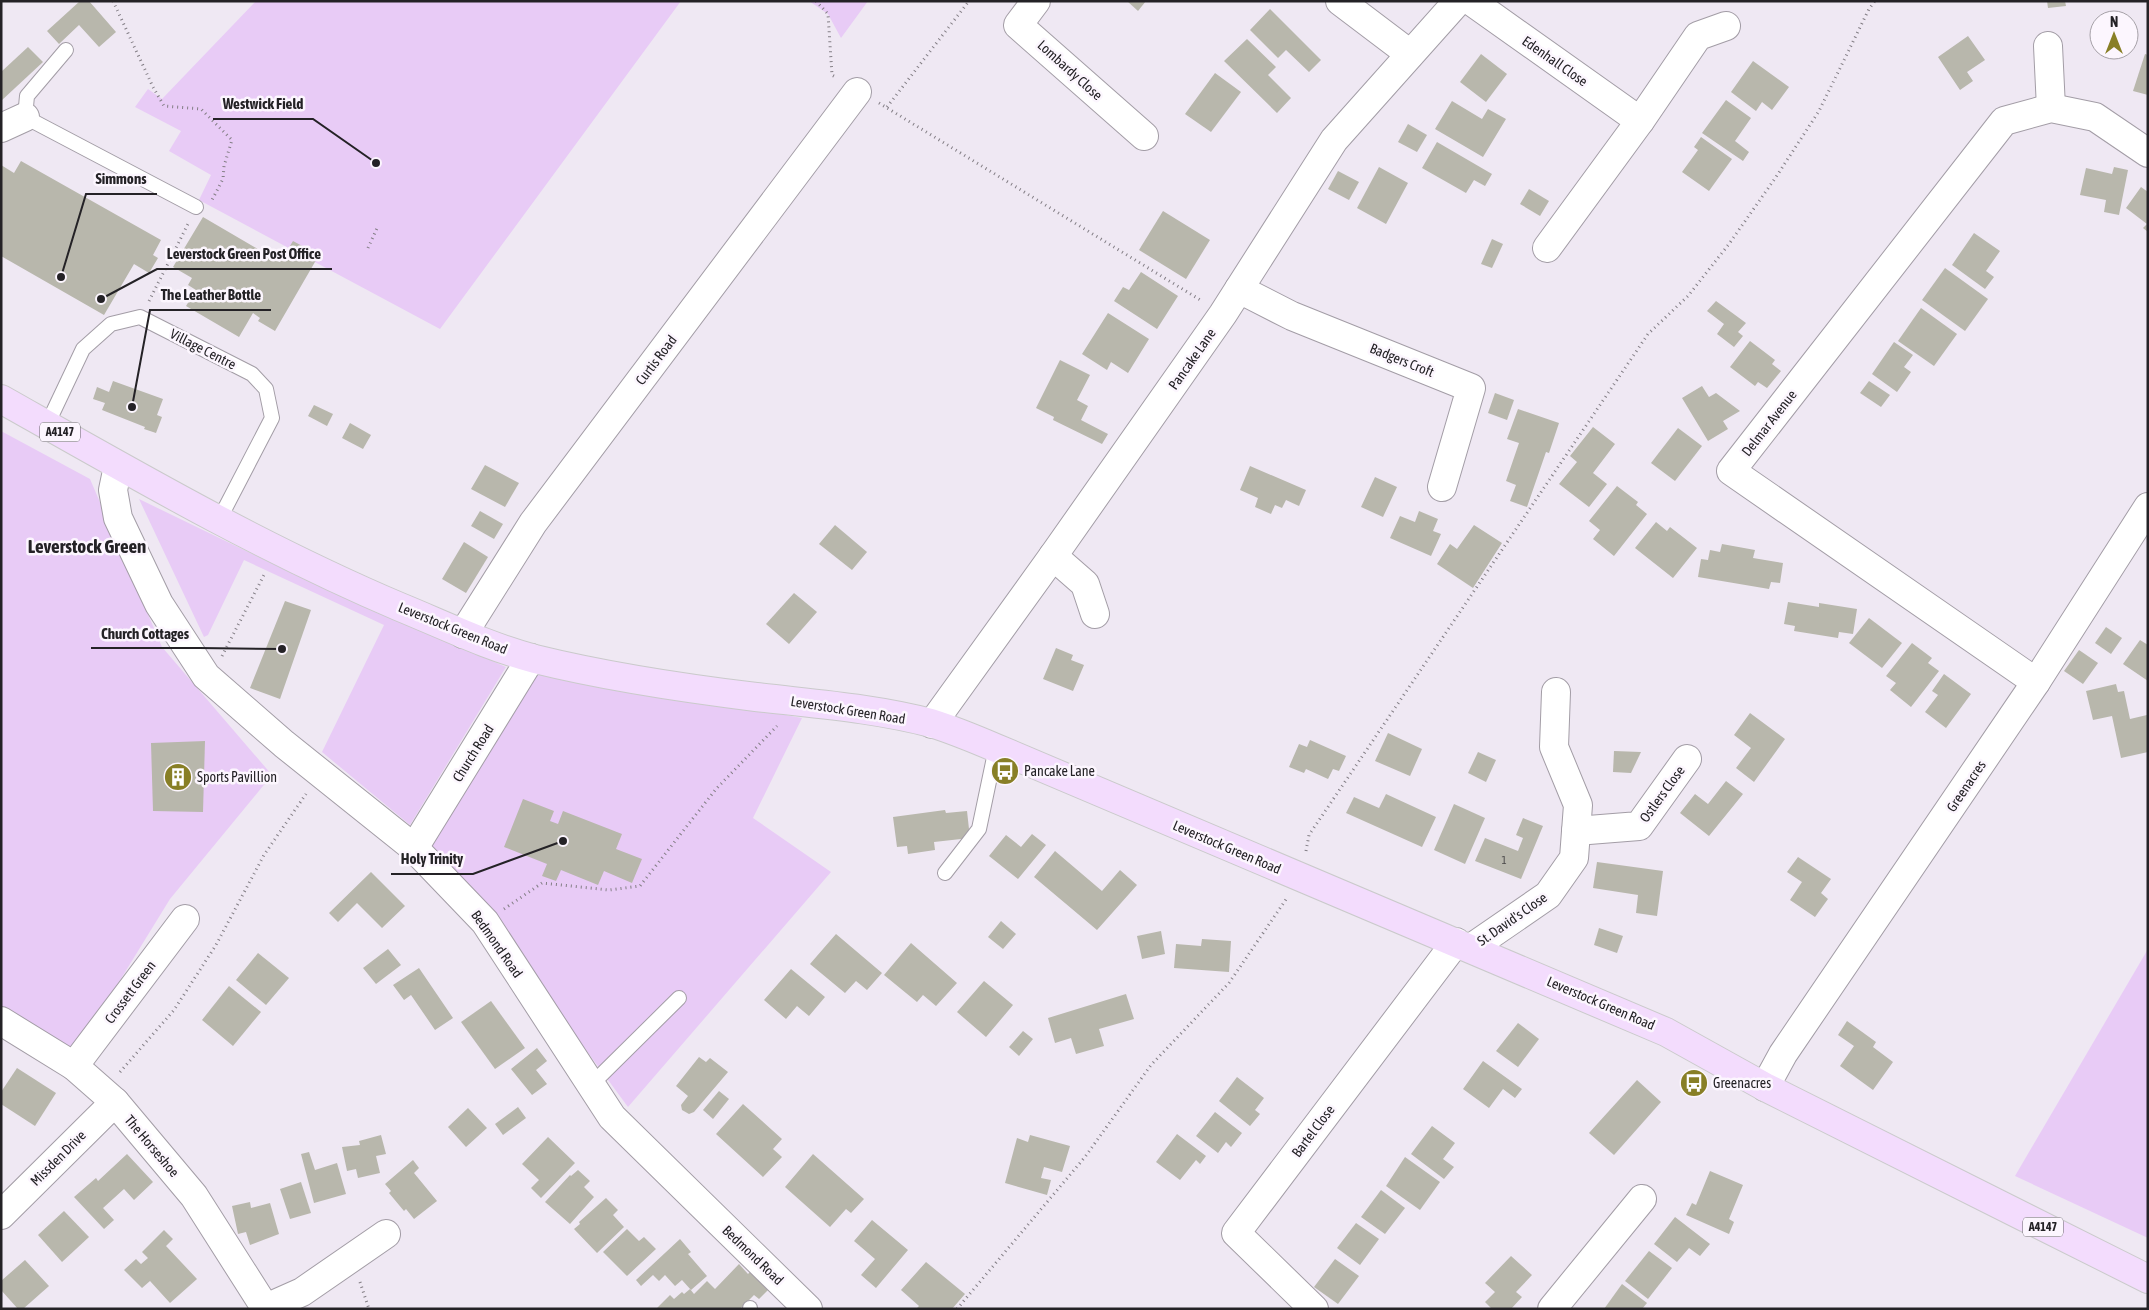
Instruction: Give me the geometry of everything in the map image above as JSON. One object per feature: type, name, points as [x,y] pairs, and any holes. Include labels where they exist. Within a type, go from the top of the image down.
[{"type":"main road","name":"Leverstock Green Road","points":[[1,398],[118,466],[278,551],[352,586],[463,634],[531,658],[609,676],[871,710],[932,724],[996,748],[1666,1032],[1765,1088],[2148,1279]]},
{"type":"street","name":"Lombardy Close","points":[[1036,1],[1018,24],[1144,136]]},
{"type":"street","points":[[1340,1],[1410,54]]},
{"type":"street","name":"Pancake Lane","points":[[932,724],[1054,556],[1223,314],[1334,140],[1458,1]]},
{"type":"street","name":"Edenhall Close","points":[[1471,1],[1640,121]]},
{"type":"street","points":[[1546,248],[1640,121],[1698,36],[1726,26]]},
{"type":"street","points":[[2048,46],[2051,108]]},
{"type":"street","name":"Curtis Road","points":[[463,634],[533,523],[857,92]]},
{"type":"street","name":"Delmar Avenue","points":[[2036,682],[1731,471],[2004,121],[2051,108],[2095,117],[2148,153]]},
{"type":"street","name":"Badgers Croft","points":[[1239,289],[1292,316],[1471,388],[1442,487]]},
{"type":"street","name":"Bedmond Road","points":[[118,466],[113,490],[118,518],[159,604],[206,676],[414,848],[485,922],[612,1117],[808,1309]]},
{"type":"street","name":"Greenacres","points":[[1765,1088],[1783,1054],[2036,682],[2148,507]]},
{"type":"street","points":[[1054,556],[1085,584],[1094,614]]},
{"type":"street","name":"Church Road","points":[[414,848],[531,658]]},
{"type":"street","name":"St. David's Close","points":[[1464,945],[1548,895],[1574,858],[1578,805],[1554,747],[1556,692]]},
{"type":"street","name":"Ostlers Close","points":[[1576,831],[1640,826],[1687,759]]},
{"type":"street","name":"Crossett Green","points":[[74,1066],[185,919]]},
{"type":"street","name":"Bartel Close","points":[[1314,1309],[1236,1233],[1464,945]]},
{"type":"street","name":"The Horseshoe","points":[[1,1021],[74,1066],[109,1097],[194,1196],[266,1308],[302,1292],[386,1234]]},
{"type":"street","name":"Missden Drive","points":[[1,1215],[109,1097]]},
{"type":"street","points":[[1552,1309],[1642,1199]]},
{"type":"lane","points":[[66,50],[27,96],[13,122],[196,207]]},
{"type":"lane","points":[[47,425],[83,349],[111,324],[140,316]]},
{"type":"lane","name":"Village Centre","points":[[140,316],[252,374],[266,389],[272,418],[219,520]]},
{"type":"lane","points":[[945,873],[979,828],[996,748]]},
{"type":"lane","points":[[591,1085],[679,998]]},
{"type":"path","points":[[113,1],[153,87],[164,106],[201,109],[232,140],[224,166],[223,179],[212,200],[196,207],[157,288],[140,316]]},
{"type":"path","points":[[816,1],[828,14],[832,75],[1223,314]]},
{"type":"path","points":[[887,107],[969,1]]},
{"type":"path","points":[[957,1309],[1085,1157],[1151,1065],[1229,982],[1300,878],[1309,835],[1648,334],[1688,296],[1729,244],[1776,176],[1818,111],[1869,9],[1875,1]]},
{"type":"path","points":[[368,248],[378,226]]},
{"type":"path","points":[[206,676],[222,656],[233,632],[278,551]]},
{"type":"path","points":[[485,922],[542,883],[609,890],[640,886],[716,788],[800,702]]},
{"type":"path","points":[[109,1097],[174,1010],[216,945],[264,855],[321,773]]},
{"type":"shaded area","points":[[256,1],[681,1],[440,329],[199,200],[211,175],[169,151],[181,131],[135,107],[148,89],[162,99]]},
{"type":"shaded area","points":[[809,1],[868,1],[841,38],[828,14]]},
{"type":"shaded area","points":[[1,431],[90,479],[162,647],[272,775],[170,899],[74,1055],[1,1011]]},
{"type":"shaded area","points":[[139,499],[296,575],[506,667],[410,825],[322,752],[384,625],[244,560],[208,635],[204,637]]},
{"type":"shaded area","points":[[532,669],[802,718],[753,818],[831,872],[628,1107],[490,920],[421,846]]},
{"type":"shaded area","points":[[2148,949],[2148,1238],[2015,1176]]},
{"type":"building","points":[[80,1],[89,1],[116,32],[99,47],[79,25],[59,44],[47,31]]},
{"type":"building","points":[[1127,1],[1146,1],[1138,11]]},
{"type":"building","points":[[2047,1],[2065,1],[2066,6],[2048,8]]},
{"type":"building","points":[[1270,9],[1321,60],[1309,72],[1286,50],[1278,58],[1250,30]]},
{"type":"building","points":[[1968,36],[1985,60],[1967,72],[1973,81],[1960,90],[1938,57]]},
{"type":"building","points":[[1247,39],[1276,67],[1268,75],[1291,98],[1277,113],[1224,61]]},
{"type":"building","points":[[28,47],[43,62],[1,101],[1,72]]},
{"type":"building","points":[[1481,54],[1507,74],[1486,102],[1460,82]]},
{"type":"building","points":[[2145,54],[2148,55],[2148,95],[2133,91]]},
{"type":"building","points":[[1753,61],[1789,87],[1772,110],[1762,102],[1756,111],[1731,92]]},
{"type":"building","points":[[1215,73],[1241,92],[1211,132],[1185,114]]},
{"type":"building","points":[[1726,100],[1751,118],[1735,141],[1749,152],[1743,161],[1702,133]]},
{"type":"building","points":[[1452,101],[1482,119],[1488,109],[1506,119],[1483,157],[1435,129]]},
{"type":"building","points":[[1408,124],[1427,135],[1417,152],[1398,142]]},
{"type":"building","points":[[1701,137],[1732,159],[1709,191],[1682,172],[1698,150],[1694,147]]},
{"type":"building","points":[[1437,142],[1492,174],[1485,186],[1474,180],[1466,193],[1422,168]]},
{"type":"building","points":[[21,161],[161,240],[153,255],[158,258],[149,273],[134,264],[104,315],[1,256],[1,165],[14,173]]},
{"type":"building","points":[[1379,167],[1408,183],[1386,224],[1357,208]]},
{"type":"building","points":[[2114,167],[2128,170],[2119,215],[2104,212],[2106,200],[2080,195],[2086,168],[2112,174]]},
{"type":"building","points":[[1338,171],[1359,182],[1349,200],[1328,189]]},
{"type":"building","points":[[2141,187],[2148,192],[2148,232],[2143,228],[2147,224],[2126,208]]},
{"type":"building","points":[[1529,189],[1549,201],[1540,216],[1520,204]]},
{"type":"building","points":[[1163,211],[1210,240],[1186,279],[1139,250]]},
{"type":"building","points":[[203,217],[280,262],[293,241],[319,255],[275,331],[258,321],[260,318],[253,313],[239,337],[186,306],[196,290],[188,285],[192,278],[173,267]]},
{"type":"building","points":[[1974,233],[2000,251],[1986,271],[1994,277],[1985,289],[1952,265]]},
{"type":"building","points":[[1492,239],[1503,244],[1492,268],[1481,264]]},
{"type":"building","points":[[1945,268],[1988,299],[1965,331],[1922,300]]},
{"type":"building","points":[[1141,272],[1178,296],[1157,329],[1114,301],[1123,287],[1129,290]]},
{"type":"building","points":[[1716,301],[1746,323],[1738,332],[1743,336],[1734,347],[1717,334],[1724,324],[1707,311]]},
{"type":"building","points":[[1921,308],[1957,334],[1934,366],[1898,341]]},
{"type":"building","points":[[1108,313],[1149,339],[1128,373],[1111,362],[1107,370],[1082,354]]},
{"type":"building","points":[[1750,341],[1775,360],[1772,364],[1781,371],[1767,388],[1758,382],[1755,386],[1730,367]]},
{"type":"building","points":[[1894,342],[1913,355],[1904,367],[1911,372],[1897,392],[1872,374]]},
{"type":"building","points":[[1060,360],[1090,375],[1077,400],[1088,406],[1081,420],[1108,434],[1102,444],[1053,420],[1054,417],[1036,408]]},
{"type":"building","points":[[113,381],[163,399],[157,415],[162,417],[156,433],[102,410],[105,403],[93,399],[97,387],[109,392]]},
{"type":"building","points":[[1869,381],[1890,395],[1881,407],[1860,393]]},
{"type":"building","points":[[1702,386],[1709,397],[1716,393],[1740,411],[1723,421],[1728,429],[1708,441],[1682,398]]},
{"type":"building","points":[[1495,393],[1514,400],[1507,420],[1488,413]]},
{"type":"building","points":[[314,405],[333,414],[327,426],[308,416]]},
{"type":"building","points":[[1518,409],[1559,423],[1549,453],[1546,452],[1527,507],[1510,501],[1516,485],[1506,481],[1519,443],[1507,439]]},
{"type":"building","points":[[350,423],[371,435],[363,449],[342,438]]},
{"type":"building","points":[[1593,427],[1615,444],[1593,473],[1607,484],[1589,507],[1559,484],[1577,462],[1570,456]]},
{"type":"building","points":[[1678,428],[1702,446],[1675,481],[1651,463]]},
{"type":"building","points":[[485,465],[519,483],[505,507],[471,489]]},
{"type":"building","points":[[1250,466],[1306,490],[1299,506],[1286,500],[1282,508],[1275,505],[1271,514],[1255,507],[1258,498],[1240,490]]},
{"type":"building","points":[[1375,477],[1397,487],[1383,517],[1361,507]]},
{"type":"building","points":[[1617,486],[1638,502],[1636,505],[1647,514],[1614,556],[1593,539],[1600,530],[1589,521]]},
{"type":"building","points":[[480,511],[503,524],[494,539],[471,526]]},
{"type":"building","points":[[1419,511],[1438,519],[1433,531],[1441,534],[1431,556],[1390,538],[1400,516],[1415,522]]},
{"type":"building","points":[[1656,522],[1667,531],[1670,527],[1697,548],[1673,578],[1635,548]]},
{"type":"building","points":[[835,525],[867,552],[852,570],[819,544]]},
{"type":"building","points":[[1474,525],[1502,543],[1473,588],[1437,564],[1450,544],[1457,549]]},
{"type":"building","points":[[464,542],[488,557],[466,593],[442,579]]},
{"type":"building","points":[[1722,544],[1755,550],[1753,558],[1783,563],[1780,583],[1771,582],[1769,589],[1698,577],[1701,559],[1708,560],[1710,550],[1720,552]]},
{"type":"building","points":[[794,593],[817,612],[789,644],[766,624]]},
{"type":"building","points":[[285,601],[311,610],[280,699],[250,688]]},
{"type":"building","points":[[1788,602],[1819,607],[1819,603],[1857,609],[1853,634],[1839,632],[1838,638],[1794,631],[1795,626],[1784,624]]},
{"type":"building","points":[[1869,618],[1902,643],[1882,668],[1849,643]]},
{"type":"building","points":[[2106,627],[2122,638],[2111,654],[2095,643]]},
{"type":"building","points":[[2140,640],[2148,645],[2148,681],[2123,664]]},
{"type":"building","points":[[1912,643],[1932,658],[1928,663],[1939,671],[1911,707],[1890,690],[1896,683],[1886,676]]},
{"type":"building","points":[[1056,648],[1073,655],[1071,660],[1084,665],[1073,691],[1043,679]]},
{"type":"building","points":[[2079,650],[2098,663],[2083,684],[2064,671]]},
{"type":"building","points":[[1944,674],[1971,694],[1946,728],[1925,712],[1938,695],[1932,691]]},
{"type":"building","points":[[2116,684],[2118,692],[2124,691],[2130,719],[2147,715],[2148,752],[2121,758],[2112,716],[2093,720],[2086,691]]},
{"type":"building","points":[[1750,713],[1785,739],[1754,782],[1736,768],[1751,748],[1734,735]]},
{"type":"building","points":[[1388,733],[1422,749],[1410,776],[1375,761]]},
{"type":"building","points":[[1310,740],[1346,756],[1339,771],[1333,769],[1328,779],[1306,769],[1304,773],[1289,767],[1299,744],[1307,747]]},
{"type":"building","name":"Sports Pavillion","points":[[205,741],[203,812],[153,811],[151,743]]},
{"type":"building","points":[[1614,751],[1641,752],[1631,773],[1613,772]]},
{"type":"building","points":[[1478,752],[1496,760],[1486,782],[1468,773]]},
{"type":"building","points":[[1726,781],[1743,794],[1709,836],[1680,813],[1695,794],[1708,804]]},
{"type":"building","points":[[1386,794],[1436,817],[1422,847],[1346,813],[1354,797],[1379,808]]},
{"type":"building","points":[[523,799],[554,811],[550,821],[558,824],[563,811],[622,834],[616,849],[642,859],[632,883],[604,871],[598,885],[561,870],[556,881],[542,876],[547,864],[504,847]]},
{"type":"building","points":[[1454,804],[1485,818],[1465,864],[1434,850]]},
{"type":"building","points":[[945,810],[946,813],[967,811],[970,838],[934,842],[935,850],[908,854],[907,846],[897,847],[893,817]]},
{"type":"building","points":[[1523,818],[1543,826],[1521,879],[1475,861],[1485,838],[1518,851],[1523,838],[1516,835]]},
{"type":"building","points":[[1032,834],[1046,845],[1018,879],[989,856],[1006,835],[1021,847]]},
{"type":"building","points":[[1055,851],[1102,891],[1120,870],[1137,885],[1097,930],[1034,877]]},
{"type":"building","points":[[1798,857],[1831,879],[1821,893],[1828,899],[1815,917],[1790,900],[1802,882],[1787,872]]},
{"type":"building","points":[[1597,862],[1663,871],[1657,916],[1636,913],[1638,895],[1593,888]]},
{"type":"building","points":[[371,872],[405,906],[382,928],[357,903],[338,922],[329,913]]},
{"type":"building","points":[[1001,921],[1016,934],[1003,949],[988,937]]},
{"type":"building","points":[[1599,928],[1623,936],[1617,953],[1594,945]]},
{"type":"building","points":[[1161,931],[1165,954],[1142,959],[1137,936]]},
{"type":"building","points":[[836,934],[882,973],[867,990],[856,981],[845,993],[810,964]]},
{"type":"building","points":[[1202,939],[1231,941],[1229,972],[1174,968],[1176,944],[1201,946]]},
{"type":"building","points":[[911,943],[957,983],[936,1006],[923,995],[917,1002],[884,975]]},
{"type":"building","points":[[388,949],[401,965],[376,984],[363,968]]},
{"type":"building","points":[[258,953],[289,978],[266,1005],[236,980]]},
{"type":"building","points":[[419,968],[453,1018],[435,1030],[411,995],[404,1000],[393,985]]},
{"type":"building","points":[[791,969],[825,997],[809,1016],[797,1006],[786,1019],[764,1000]]},
{"type":"building","points":[[984,981],[1013,1005],[986,1037],[957,1012]]},
{"type":"building","points":[[229,986],[261,1012],[233,1046],[202,1020]]},
{"type":"building","points":[[1126,994],[1134,1019],[1099,1029],[1104,1046],[1076,1054],[1071,1038],[1055,1043],[1048,1018]]},
{"type":"building","points":[[491,1001],[525,1048],[495,1069],[461,1022]]},
{"type":"building","points":[[1847,1021],[1876,1042],[1873,1047],[1893,1062],[1873,1090],[1840,1066],[1854,1046],[1838,1035]]},
{"type":"building","points":[[1518,1023],[1539,1039],[1518,1067],[1496,1051]]},
{"type":"building","points":[[1023,1031],[1033,1039],[1019,1056],[1009,1047]]},
{"type":"building","points":[[537,1048],[547,1061],[536,1070],[547,1084],[532,1095],[511,1069]]},
{"type":"building","points":[[699,1057],[706,1062],[710,1058],[728,1072],[694,1112],[689,1114],[682,1110],[681,1105],[688,1096],[676,1086]]},
{"type":"building","points":[[1483,1061],[1522,1089],[1515,1098],[1503,1089],[1489,1108],[1463,1089]]},
{"type":"building","points":[[17,1068],[56,1093],[35,1126],[1,1104],[1,1092]]},
{"type":"building","points":[[1237,1077],[1264,1098],[1255,1110],[1260,1114],[1250,1126],[1219,1101]]},
{"type":"building","points":[[1637,1080],[1661,1102],[1614,1155],[1589,1133]]},
{"type":"building","points":[[719,1091],[729,1099],[713,1119],[703,1110]]},
{"type":"building","points":[[743,1104],[782,1139],[773,1149],[782,1157],[763,1177],[716,1134]]},
{"type":"building","points":[[518,1107],[526,1118],[503,1135],[495,1124]]},
{"type":"building","points":[[468,1108],[487,1128],[466,1147],[448,1127]]},
{"type":"building","points":[[1215,1112],[1242,1133],[1231,1147],[1226,1142],[1218,1153],[1196,1136]]},
{"type":"building","points":[[1432,1126],[1455,1143],[1443,1159],[1454,1167],[1444,1179],[1411,1154]]},
{"type":"building","points":[[1177,1134],[1206,1156],[1200,1164],[1196,1160],[1180,1180],[1156,1162]]},
{"type":"building","points":[[381,1135],[386,1154],[376,1156],[380,1173],[358,1178],[356,1169],[347,1171],[342,1147],[360,1145],[359,1141]]},
{"type":"building","points":[[1030,1135],[1070,1146],[1062,1172],[1044,1167],[1041,1178],[1051,1180],[1047,1195],[1005,1183],[1017,1138],[1028,1142]]},
{"type":"building","points":[[548,1137],[575,1163],[541,1198],[531,1188],[539,1180],[522,1164]]},
{"type":"building","points":[[309,1152],[315,1170],[337,1163],[346,1194],[314,1203],[301,1154]]},
{"type":"building","points":[[127,1154],[153,1182],[134,1200],[124,1189],[103,1208],[114,1220],[104,1229],[74,1197],[96,1178],[98,1181]]},
{"type":"building","points":[[813,1154],[864,1199],[851,1213],[846,1209],[830,1227],[785,1187]]},
{"type":"building","points":[[1405,1157],[1440,1182],[1420,1210],[1386,1186]]},
{"type":"building","points":[[413,1160],[419,1168],[414,1173],[437,1201],[414,1219],[406,1209],[404,1211],[389,1193],[391,1191],[385,1184]]},
{"type":"building","points":[[578,1170],[590,1181],[584,1187],[594,1197],[570,1224],[545,1202],[570,1175]]},
{"type":"building","points":[[1710,1171],[1743,1185],[1729,1219],[1734,1222],[1729,1234],[1686,1215],[1692,1203],[1696,1205]]},
{"type":"building","points":[[301,1182],[311,1213],[290,1219],[280,1189]]},
{"type":"building","points":[[1381,1190],[1405,1208],[1385,1234],[1361,1217]]},
{"type":"building","points":[[606,1198],[618,1210],[613,1215],[624,1227],[597,1253],[574,1229],[580,1224],[579,1222]]},
{"type":"building","points":[[250,1202],[251,1208],[270,1203],[279,1234],[250,1245],[246,1232],[238,1234],[232,1206]]},
{"type":"building","points":[[64,1211],[89,1237],[62,1262],[38,1235]]},
{"type":"building","points":[[1675,1217],[1710,1244],[1700,1256],[1689,1248],[1677,1262],[1654,1244]]},
{"type":"building","points":[[872,1220],[908,1250],[876,1288],[861,1275],[875,1259],[854,1241]]},
{"type":"building","points":[[1356,1223],[1379,1239],[1360,1265],[1337,1248]]},
{"type":"building","points":[[627,1229],[639,1241],[644,1237],[656,1249],[627,1276],[603,1252]]},
{"type":"building","points":[[164,1230],[173,1239],[166,1246],[197,1279],[170,1303],[150,1281],[142,1288],[124,1270],[136,1259],[141,1264],[148,1258],[142,1252]]},
{"type":"building","points":[[680,1239],[691,1252],[688,1254],[707,1276],[691,1290],[682,1280],[675,1286],[665,1275],[659,1281],[653,1275],[641,1286],[636,1280]]},
{"type":"building","points":[[1649,1251],[1672,1268],[1648,1299],[1625,1281]]},
{"type":"building","points":[[1511,1256],[1532,1275],[1516,1292],[1522,1297],[1511,1309],[1492,1309],[1485,1302],[1495,1292],[1485,1283]]},
{"type":"building","points":[[1335,1259],[1359,1276],[1338,1304],[1314,1287]]},
{"type":"building","points":[[25,1260],[49,1286],[23,1309],[18,1309],[1,1290],[1,1281]]},
{"type":"building","points":[[926,1262],[965,1294],[952,1309],[916,1309],[919,1306],[901,1290]]},
{"type":"building","points":[[739,1264],[768,1290],[759,1299],[754,1295],[740,1309],[656,1309],[670,1295],[674,1299],[682,1292],[684,1294],[690,1289],[694,1294],[707,1281],[715,1289]]},
{"type":"building","points":[[1622,1284],[1647,1303],[1642,1309],[1604,1309]]},
{"type":"place","name":"Westwick Field","points":[[376,163]]},
{"type":"place","name":"Simmons","points":[[61,277]]},
{"type":"place","name":"Leverstock Green Post Office","points":[[101,299]]},
{"type":"place","name":"The Leather Bottle","points":[[132,407]]},
{"type":"place","name":"Church Cottages","points":[[282,649]]},
{"type":"place","name":"Pancake Lane","points":[[1005,771]]},
{"type":"place","name":"Sports Pavillion","points":[[178,777]]},
{"type":"place","name":"Holy Trinity","points":[[563,841]]},
{"type":"place","name":"Greenacres","points":[[1694,1083]]},
{"type":"district","name":"Leverstock Green","points":[[87,546]]}]
